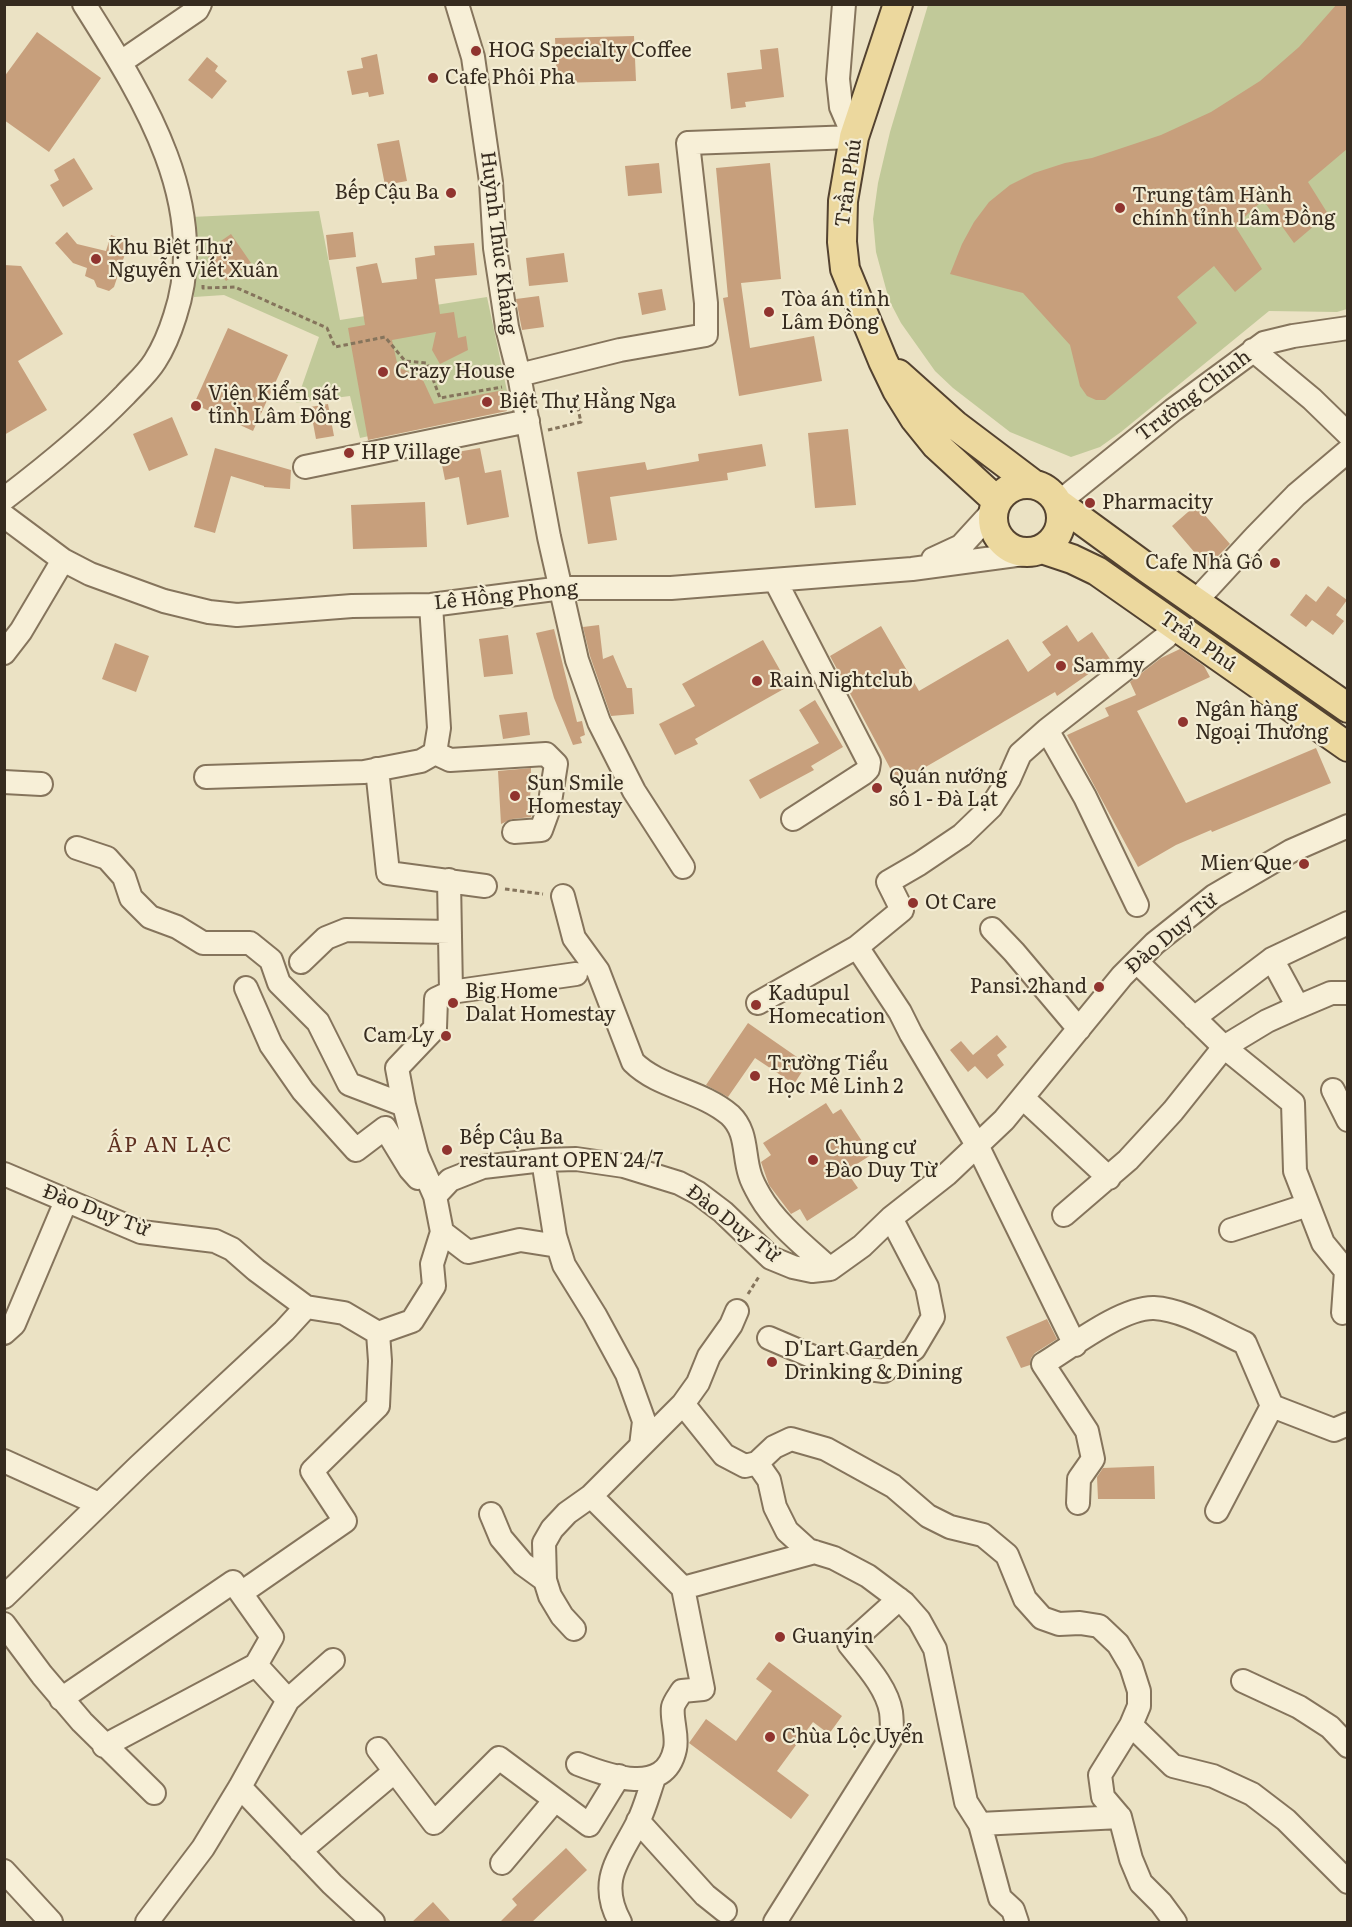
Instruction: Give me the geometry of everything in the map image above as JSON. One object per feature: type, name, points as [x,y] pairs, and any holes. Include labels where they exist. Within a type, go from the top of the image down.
[{"type":"main road","name":"Trần Phú","points":[[898,4],[854,137],[843,201],[842,242],[845,269],[883,361],[915,419],[995,506]]},
{"type":"main road","name":"Trần Phú","points":[[883,361],[955,425],[1033,484]]},
{"type":"main road","points":[[1033,484],[1052,494],[1058,503],[1061,524],[1057,534],[1051,543],[1036,551],[1020,552],[1010,548],[995,532],[993,521],[995,506],[1004,493],[1012,487],[1033,484]]},
{"type":"main road","name":"Trần Phú","points":[[1058,503],[1347,708]]},
{"type":"main road","name":"Trần Phú","points":[[1036,551],[1072,559],[1097,572],[1337,740]]},
{"type":"street","points":[[4,499],[88,430],[155,362],[167,339],[183,291],[186,265],[182,210],[166,152],[134,85],[84,4]]},
{"type":"street","points":[[120,62],[197,10],[200,4]]},
{"type":"street","name":"Huỳnh Thúc Kháng","points":[[457,4],[473,57],[491,182],[497,259],[507,327],[520,379],[549,537],[581,672],[599,722],[634,791],[683,867]]},
{"type":"street","points":[[520,379],[620,350],[706,335],[706,303],[688,142],[854,137],[841,107],[838,79],[844,4]]},
{"type":"street","name":"Trường Chinh","points":[[1058,503],[1173,410],[1253,350],[1273,340],[1347,328]]},
{"type":"street","points":[[1253,350],[1312,399],[1347,434]]},
{"type":"street","points":[[305,466],[529,428]]},
{"type":"street","points":[[1196,602],[1296,495],[1347,451]]},
{"type":"street","points":[[912,569],[961,546],[995,506]]},
{"type":"street","name":"Lê Hồng Phong","points":[[4,516],[63,560],[90,574],[164,601],[208,612],[237,615],[352,606],[431,605],[562,588],[671,588],[775,580],[912,569],[1036,551]]},
{"type":"street","points":[[4,653],[21,631],[63,560]]},
{"type":"street","points":[[775,580],[869,762],[868,769],[864,773],[793,819]]},
{"type":"street","points":[[431,605],[439,728],[435,753]]},
{"type":"street","points":[[758,1003],[857,946],[902,910],[888,882],[962,835],[991,807],[1009,779],[1020,754],[1047,730],[1166,637],[1175,626]]},
{"type":"street","points":[[1306,679],[1347,695]]},
{"type":"street","points":[[1047,730],[1085,797],[1137,905]]},
{"type":"street","points":[[1337,740],[1347,758]]},
{"type":"street","points":[[206,777],[364,772],[421,761],[435,753]]},
{"type":"street","points":[[435,753],[450,760],[546,754],[556,764],[549,808],[540,830],[514,832]]},
{"type":"street","points":[[377,769],[388,873],[485,886]]},
{"type":"street","points":[[4,782],[41,784]]},
{"type":"street","name":"Đào Duy Từ","points":[[435,1196],[450,1180],[483,1167],[543,1160],[576,1159],[624,1166],[679,1183],[698,1193],[723,1212],[771,1258],[793,1267],[812,1271],[830,1269],[862,1246],[891,1218],[947,1174],[1004,1120],[1122,976],[1155,943],[1214,896],[1291,851],[1347,827]]},
{"type":"street","points":[[77,848],[107,858],[124,878],[131,898],[150,917],[177,927],[203,942],[250,943],[271,960],[279,983],[318,1022],[349,1084],[404,1104]]},
{"type":"street","points":[[449,880],[451,992]]},
{"type":"street","points":[[563,896],[574,938],[598,971],[633,1062],[644,1073],[705,1098],[731,1116],[745,1138],[750,1176],[761,1197],[775,1217],[830,1269]]},
{"type":"street","points":[[1194,1018],[1272,959],[1347,923]]},
{"type":"street","points":[[992,929],[1079,1029]]},
{"type":"street","points":[[301,962],[326,938],[346,930],[450,932]]},
{"type":"street","points":[[857,946],[900,1012],[977,1145],[1075,1345]]},
{"type":"street","points":[[1272,959],[1298,1007]]},
{"type":"street","points":[[1137,962],[1224,1047],[1293,1103],[1295,1171],[1323,1243],[1346,1271],[1343,1313]]},
{"type":"street","points":[[241,1593],[345,1521],[312,1471],[378,1406],[380,1361],[378,1333],[412,1321],[434,1286],[432,1264],[442,1232],[435,1196],[417,1155],[397,1068],[435,1028],[435,999],[451,992],[576,974]]},
{"type":"street","points":[[246,988],[271,1046],[303,1091],[356,1150],[385,1128],[410,1169],[435,1196]]},
{"type":"street","points":[[1064,1215],[1109,1178],[1173,1111],[1224,1047],[1267,1021],[1298,1007],[1330,993],[1347,993]]},
{"type":"street","points":[[1333,1090],[1347,1120]]},
{"type":"street","points":[[1023,1098],[1109,1178]]},
{"type":"street","points":[[543,1160],[558,1246],[564,1265],[595,1315],[627,1374],[644,1421],[641,1446]]},
{"type":"street","name":"Đào Duy Từ","points":[[4,1174],[141,1232],[215,1241],[232,1249],[306,1307],[344,1313],[378,1333]]},
{"type":"street","points":[[4,1333],[14,1324],[66,1201]]},
{"type":"street","points":[[1231,1230],[1308,1205]]},
{"type":"street","points":[[769,1338],[818,1359],[884,1371],[914,1349],[933,1317],[927,1287],[891,1218]]},
{"type":"street","points":[[442,1232],[468,1252],[520,1240],[558,1246]]},
{"type":"street","points":[[4,1597],[99,1504],[284,1331],[306,1307]]},
{"type":"street","points":[[1078,1503],[1079,1479],[1093,1459],[1087,1431],[1043,1364],[1121,1316],[1153,1308],[1178,1313],[1245,1343],[1272,1406],[1334,1430],[1347,1424]]},
{"type":"street","points":[[574,1629],[562,1616],[550,1596],[545,1580],[544,1543],[552,1528],[591,1496],[683,1404],[698,1383],[709,1356],[731,1325],[737,1311]]},
{"type":"street","points":[[683,1404],[724,1455],[745,1466],[757,1463],[774,1447],[791,1439],[826,1449],[893,1486],[928,1516],[950,1527],[983,1536],[1007,1555],[1025,1599],[1042,1618],[1059,1624],[1080,1623],[1099,1626],[1118,1644],[1131,1666],[1139,1691],[1138,1706],[1131,1725],[1100,1775],[1103,1797],[1120,1817],[1131,1859],[1141,1883],[1161,1902],[1174,1923]]},
{"type":"street","points":[[1217,1511],[1272,1406]]},
{"type":"street","points":[[4,1461],[99,1504]]},
{"type":"street","points":[[757,1463],[769,1480],[775,1507],[787,1531],[808,1550],[834,1558],[868,1576],[899,1599],[920,1620],[935,1649],[966,1802],[980,1824],[1000,1898],[1013,1910],[1017,1923]]},
{"type":"street","points":[[591,1496],[683,1588],[703,1689],[682,1691],[673,1707],[675,1748],[668,1767],[654,1778],[639,1821],[616,1861],[611,1884],[612,1908],[620,1923]]},
{"type":"street","points":[[491,1514],[501,1538],[523,1564],[545,1580]]},
{"type":"street","points":[[683,1588],[815,1552]]},
{"type":"street","points":[[61,1699],[233,1582],[272,1637],[256,1665],[104,1746]]},
{"type":"street","points":[[775,1923],[892,1736],[891,1712],[888,1702],[849,1644],[899,1599]]},
{"type":"street","points":[[4,1624],[61,1699],[104,1746],[154,1793]]},
{"type":"street","points":[[147,1923],[203,1848],[288,1700],[333,1660]]},
{"type":"street","points":[[256,1665],[288,1700]]},
{"type":"street","points":[[1243,1681],[1299,1707],[1330,1726],[1347,1746]]},
{"type":"street","points":[[1131,1725],[1173,1766],[1213,1776],[1252,1794],[1286,1820],[1347,1882]]},
{"type":"street","points":[[378,1749],[434,1823],[498,1758],[589,1825],[619,1776]]},
{"type":"street","points":[[578,1764],[602,1773],[641,1779],[654,1778]]},
{"type":"street","points":[[300,1851],[394,1772]]},
{"type":"street","points":[[240,1787],[332,1884],[374,1923]]},
{"type":"street","points":[[502,1863],[555,1800]]},
{"type":"street","points":[[980,1824],[1120,1817]]},
{"type":"street","points":[[639,1821],[705,1895],[725,1911]]},
{"type":"street","points":[[4,1871],[51,1923]]},
{"type":"path","points":[[202,276],[203,288],[236,287],[327,328],[335,347],[385,337],[405,361],[427,363],[440,398],[520,379]]},
{"type":"path","points":[[529,428],[581,422],[578,409],[608,402]]},
{"type":"path","points":[[485,886],[563,896]]},
{"type":"path","points":[[737,1311],[771,1258]]},
{"type":"green space","points":[[928,5],[1347,5],[1347,309],[1337,312],[1269,311],[1100,447],[1071,457],[1010,432],[953,388],[935,371],[901,323],[889,300],[876,252],[873,219],[878,183],[890,132]]},
{"type":"green space","points":[[319,211],[340,320],[487,297],[510,405],[360,438],[350,396],[296,403],[319,337],[224,295],[194,297],[191,217]]},
{"type":"building","name":"Trung tâm Hành chính tỉnh Lâm Đồng","points":[[1337,4],[1347,4],[1347,149],[1308,182],[1328,214],[1294,243],[1263,200],[1235,226],[1262,269],[1235,292],[1214,266],[1177,297],[1197,323],[1105,400],[1096,400],[1087,396],[1080,386],[1070,345],[1023,293],[950,274],[974,222],[989,202],[1010,185],[1034,173],[1065,163],[1092,158],[1161,135],[1211,112],[1260,81],[1299,47]]},
{"type":"building","points":[[37,32],[101,78],[49,152],[4,120],[4,77]]},
{"type":"building","points":[[634,36],[636,81],[557,83],[555,38]]},
{"type":"building","points":[[778,48],[784,97],[745,102],[746,107],[731,109],[727,73],[762,69],[760,50]]},
{"type":"building","points":[[377,54],[384,94],[369,97],[368,92],[352,95],[347,71],[363,68],[361,58]]},
{"type":"building","points":[[207,57],[218,66],[215,71],[227,81],[212,99],[188,80]]},
{"type":"building","points":[[399,140],[407,181],[385,185],[377,144]]},
{"type":"building","points":[[74,158],[93,189],[63,207],[50,185],[59,180],[54,170]]},
{"type":"building","points":[[659,163],[662,193],[628,196],[625,166]]},
{"type":"building","points":[[770,163],[781,279],[741,283],[750,348],[814,336],[822,381],[739,396],[723,298],[728,297],[716,168]]},
{"type":"building","name":"Khu Biệt Thự Nguyễn Viết Xuân","points":[[67,232],[77,244],[106,251],[111,235],[129,242],[114,287],[109,291],[97,287],[94,280],[85,276],[87,268],[73,263],[55,243]]},
{"type":"building","points":[[353,232],[356,257],[329,260],[326,235]]},
{"type":"building","points":[[231,234],[251,263],[226,281],[205,252]]},
{"type":"building","points":[[474,243],[477,275],[435,279],[440,314],[454,312],[458,338],[466,336],[468,350],[440,364],[432,350],[436,332],[392,340],[398,367],[422,378],[434,404],[503,390],[507,411],[368,440],[348,328],[365,325],[356,267],[377,263],[382,283],[417,279],[415,258],[435,255],[434,246]]},
{"type":"building","points":[[564,253],[568,282],[529,286],[526,258]]},
{"type":"building","points":[[4,265],[21,266],[63,334],[18,361],[47,410],[4,435]]},
{"type":"building","points":[[662,289],[666,310],[642,315],[638,293]]},
{"type":"building","points":[[539,296],[544,327],[522,330],[516,299]]},
{"type":"building","points":[[228,328],[288,355],[253,431],[194,404]]},
{"type":"building","points":[[328,404],[334,436],[316,439],[310,407]]},
{"type":"building","points":[[172,417],[188,455],[149,471],[133,434]]},
{"type":"building","points":[[848,429],[856,505],[815,508],[808,433]]},
{"type":"building","points":[[762,444],[766,466],[727,473],[728,480],[610,497],[617,540],[588,544],[577,472],[645,462],[647,470],[699,461],[698,454]]},
{"type":"building","points":[[215,448],[291,470],[290,489],[264,487],[231,476],[215,533],[194,527]]},
{"type":"building","points":[[480,448],[485,473],[501,470],[509,517],[467,525],[459,477],[445,480],[440,455]]},
{"type":"building","points":[[425,502],[427,547],[353,549],[351,505]]},
{"type":"building","points":[[1196,505],[1230,544],[1207,567],[1172,526]]},
{"type":"building","points":[[1328,586],[1347,600],[1336,615],[1344,621],[1333,635],[1312,620],[1306,627],[1290,615],[1306,594],[1316,602]]},
{"type":"building","points":[[599,625],[603,659],[613,655],[627,688],[632,688],[634,714],[611,716],[590,656],[583,627]]},
{"type":"building","points":[[1067,625],[1078,642],[1092,632],[1110,659],[1057,696],[1055,692],[898,783],[830,656],[881,626],[919,691],[1008,639],[1028,672],[1051,655],[1042,642]]},
{"type":"building","points":[[554,629],[577,722],[582,721],[585,735],[580,737],[582,743],[573,745],[554,698],[536,633]]},
{"type":"building","points":[[508,635],[513,674],[484,677],[479,639]]},
{"type":"building","points":[[763,640],[789,686],[695,739],[698,744],[675,755],[659,724],[695,706],[682,684]]},
{"type":"building","points":[[115,643],[149,656],[136,692],[102,679]]},
{"type":"building","points":[[1180,649],[1204,666],[1210,677],[1137,711],[1186,803],[1316,748],[1331,783],[1176,845],[1138,867],[1067,735],[1109,716],[1105,708],[1136,695],[1130,682],[1161,658]]},
{"type":"building","points":[[815,700],[843,747],[811,766],[814,770],[760,799],[749,780],[819,743],[799,710]]},
{"type":"building","points":[[527,712],[530,735],[503,739],[499,715]]},
{"type":"building","name":"Sun Smile Homestay","points":[[531,768],[530,805],[535,806],[531,817],[512,819],[501,824],[498,771]]},
{"type":"building","points":[[748,1023],[807,1064],[794,1084],[755,1058],[728,1097],[706,1085]]},
{"type":"building","points":[[997,1035],[1007,1047],[997,1055],[1004,1065],[987,1079],[975,1066],[968,1072],[950,1050],[961,1041],[973,1055]]},
{"type":"building","name":"Chung cư Đào Duy Từ","points":[[826,1103],[833,1114],[841,1109],[871,1155],[846,1171],[858,1188],[807,1221],[800,1209],[791,1214],[769,1185],[761,1162],[771,1155],[763,1143]]},
{"type":"building","points":[[1047,1319],[1057,1339],[1035,1353],[1030,1365],[1021,1368],[1006,1337]]},
{"type":"building","points":[[1154,1466],[1155,1499],[1098,1499],[1097,1477],[1103,1468]]},
{"type":"building","name":"Chùa Lộc Uyển","points":[[769,1662],[842,1716],[829,1734],[813,1722],[777,1771],[809,1795],[791,1819],[689,1743],[706,1719],[736,1741],[772,1691],[756,1679]]},
{"type":"building","points":[[566,1848],[587,1870],[531,1923],[499,1923],[517,1905],[512,1899]]},
{"type":"building","points":[[433,1902],[452,1923],[411,1923]]},
{"type":"place","name":"HOG Specialty Coffee","points":[[476,51]]},
{"type":"place","name":"Cafe Phôi Pha","points":[[433,78]]},
{"type":"place","name":"Bếp Cậu Ba","points":[[451,193]]},
{"type":"place","name":"Trung tâm Hành chính tỉnh Lâm Đồng","points":[[1120,208]]},
{"type":"place","name":"Khu Biệt Thự Nguyễn Viết Xuân","points":[[96,259]]},
{"type":"place","name":"Tòa án tỉnh Lâm Đồng","points":[[769,312]]},
{"type":"place","name":"Crazy House","points":[[383,372]]},
{"type":"place","name":"Biệt Thự Hằng Nga","points":[[487,402]]},
{"type":"place","name":"Viện Kiểm sát tỉnh Lâm Đồng","points":[[196,406]]},
{"type":"place","name":"HP Village","points":[[349,453]]},
{"type":"place","name":"Pharmacity","points":[[1090,503]]},
{"type":"place","name":"Cafe Nhà Gô","points":[[1275,563]]},
{"type":"place","name":"Sammy","points":[[1061,666]]},
{"type":"place","name":"Rain Nightclub","points":[[757,681]]},
{"type":"place","name":"Ngân hàng Ngoại Thương","points":[[1183,722]]},
{"type":"place","name":"Quán nướng số 1 - Đà Lạt","points":[[877,788]]},
{"type":"place","name":"Sun Smile Homestay","points":[[515,796]]},
{"type":"place","name":"Mien Que","points":[[1304,864]]},
{"type":"place","name":"Ot Care","points":[[913,903]]},
{"type":"place","name":"Pansi.2hand","points":[[1099,987]]},
{"type":"place","name":"Big Home Dalat Homestay","points":[[453,1003]]},
{"type":"place","name":"Kadupul Homecation","points":[[756,1005]]},
{"type":"place","name":"Cam Ly","points":[[446,1036]]},
{"type":"place","name":"Trường Tiểu Học Mê Linh 2","points":[[755,1076]]},
{"type":"place","name":"Bếp Cậu Ba restaurant OPEN 24/7","points":[[447,1150]]},
{"type":"place","name":"Chung cư Đào Duy Từ","points":[[813,1160]]},
{"type":"place","name":"D'Lart Garden Drinking & Dining","points":[[772,1362]]},
{"type":"place","name":"Guanyin","points":[[780,1637]]},
{"type":"place","name":"Chùa Lộc Uyển","points":[[770,1737]]},
{"type":"district","name":"ẤP AN LẠC","points":[[170,1146]]}]
